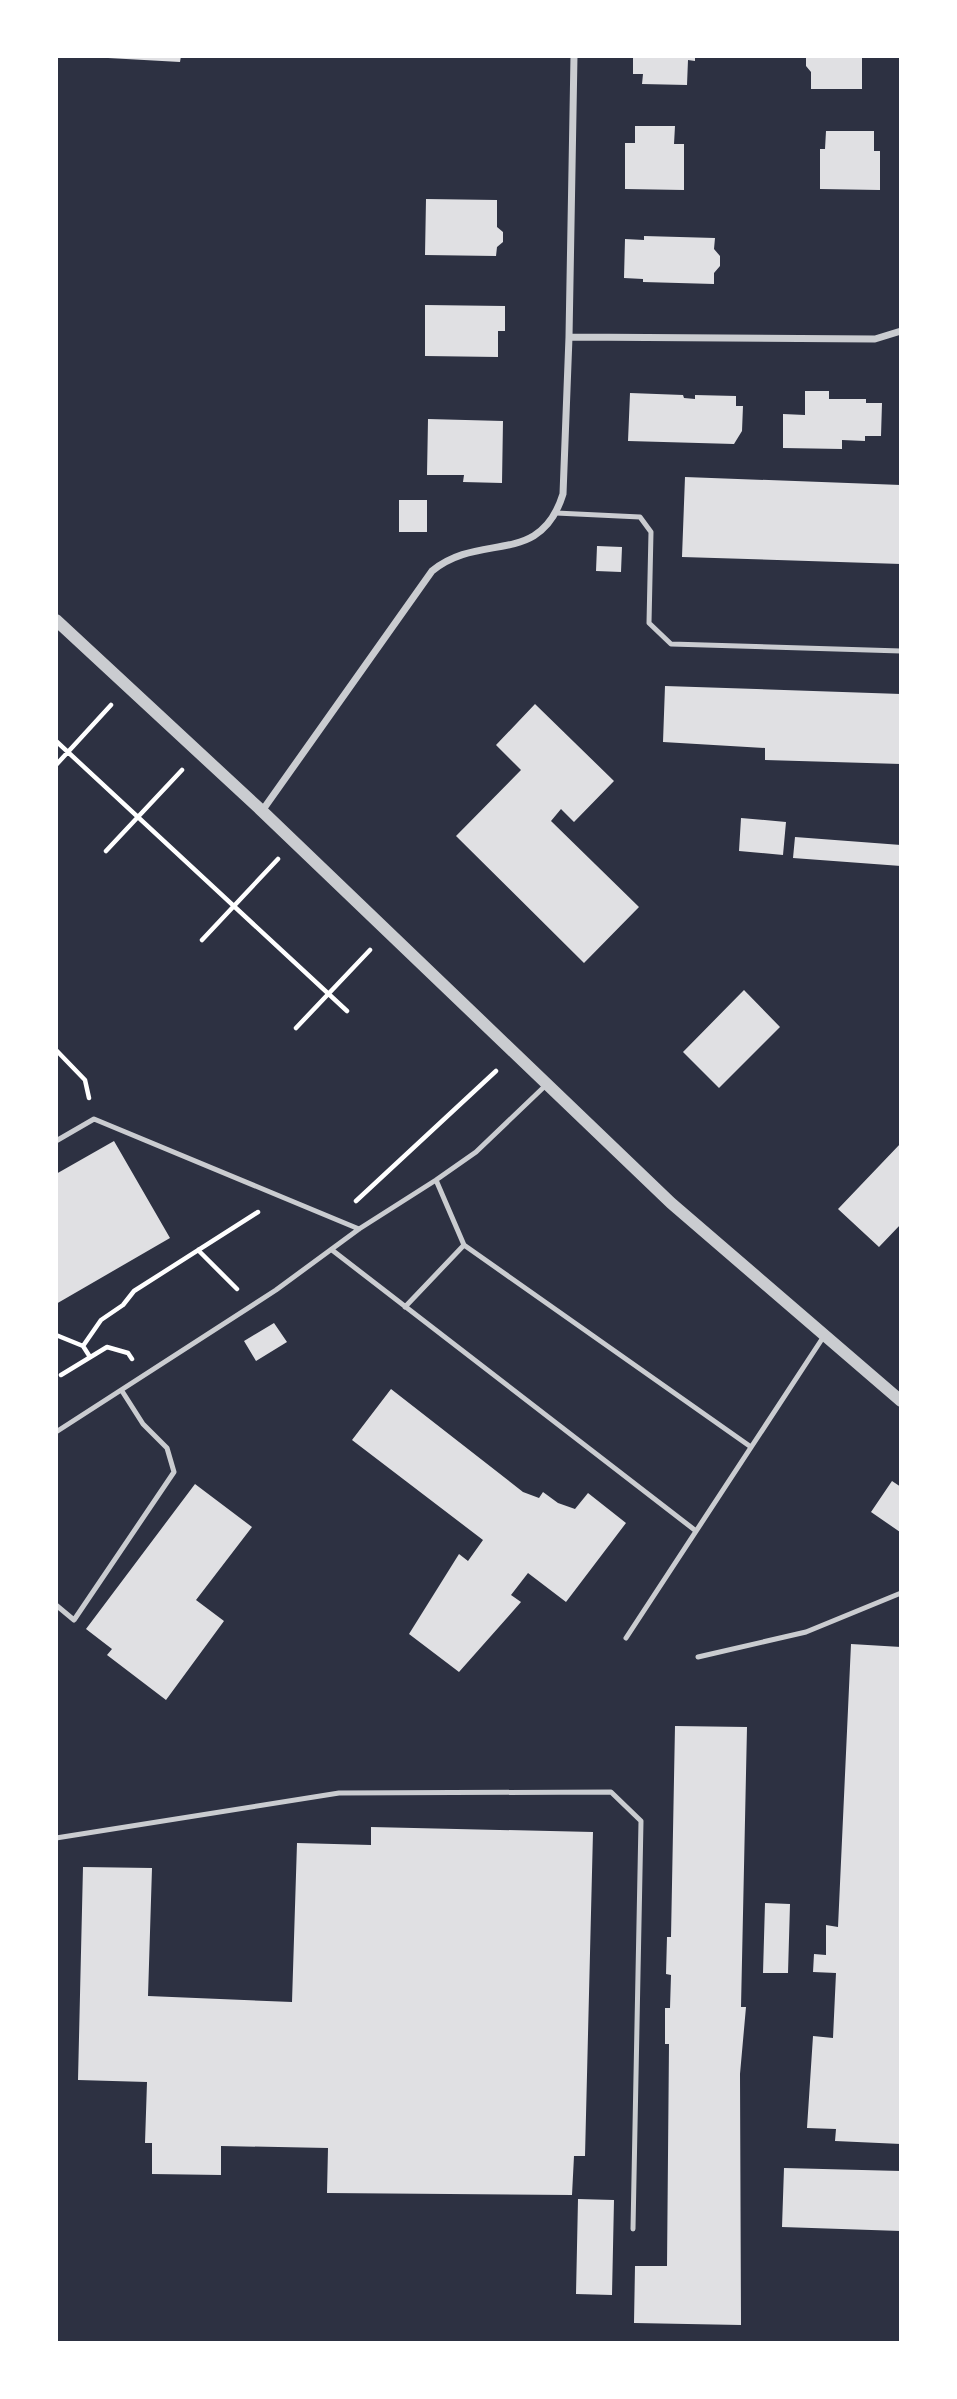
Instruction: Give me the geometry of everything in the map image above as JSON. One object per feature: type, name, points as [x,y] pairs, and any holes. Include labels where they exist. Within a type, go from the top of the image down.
[{"type":"street","points":[[262,811],[432,571],[446,560],[468,553],[530,541],[542,532],[556,513],[563,494],[569,337],[573,56]]},
{"type":"street","points":[[569,337],[875,339],[901,331]]},
{"type":"street","points":[[56,620],[262,811],[545,1086],[671,1203],[901,1401]]},
{"type":"lane","points":[[556,513],[640,517],[650,532],[649,623],[671,644],[901,651]]},
{"type":"lane","points":[[56,1432],[143,1377],[476,1152],[545,1086]]},
{"type":"lane","points":[[56,1141],[94,1119],[359,1229]]},
{"type":"lane","points":[[436,1180],[464,1245],[751,1447]]},
{"type":"lane","points":[[405,1307],[464,1245]]},
{"type":"lane","points":[[331,1250],[696,1531]]},
{"type":"lane","points":[[626,1638],[824,1336]]},
{"type":"lane","points":[[56,1605],[74,1620],[174,1472],[167,1448],[143,1424],[122,1391]]},
{"type":"lane","points":[[698,1657],[806,1632],[901,1593]]},
{"type":"lane","points":[[56,1839],[340,1793],[611,1792],[641,1821],[633,2229]]},
{"type":"path","points":[[56,765],[111,704]]},
{"type":"path","points":[[56,741],[347,1011]]},
{"type":"path","points":[[106,851],[183,769]]},
{"type":"path","points":[[202,940],[293,841]]},
{"type":"path","points":[[296,1028],[370,950]]},
{"type":"path","points":[[56,1050],[85,1080],[94,1119]]},
{"type":"path","points":[[336,1220],[496,1071]]},
{"type":"path","points":[[83,1346],[101,1320],[122,1305],[134,1291],[282,1197]]},
{"type":"path","points":[[198,1250],[237,1289],[248,1281]]},
{"type":"path","points":[[56,1335],[83,1346],[90,1357]]},
{"type":"path","points":[[61,1375],[107,1347],[128,1353],[143,1377]]},
{"type":"building","points":[[108,56],[181,56],[180,62]]},
{"type":"building","points":[[633,56],[695,56],[695,61],[688,60],[687,85],[642,84],[643,74],[633,74]]},
{"type":"building","points":[[806,56],[862,56],[862,89],[811,89],[811,72],[806,66]]},
{"type":"building","points":[[635,126],[675,126],[674,144],[684,144],[684,190],[625,189],[625,143],[635,143]]},
{"type":"building","points":[[826,131],[874,131],[874,151],[880,151],[880,190],[820,189],[820,149],[825,149]]},
{"type":"building","points":[[426,199],[497,200],[497,227],[503,232],[503,242],[497,247],[496,256],[425,255]]},
{"type":"building","points":[[644,236],[715,238],[714,249],[720,256],[720,266],[714,273],[714,284],[643,282],[643,279],[624,278],[625,239],[644,240]]},
{"type":"building","points":[[425,305],[505,306],[505,331],[498,331],[498,357],[425,356]]},
{"type":"building","points":[[805,391],[829,391],[829,399],[866,399],[866,403],[882,403],[881,436],[865,436],[865,441],[842,440],[842,449],[783,448],[783,414],[805,415]]},
{"type":"building","points":[[630,393],[683,395],[684,398],[695,399],[695,395],[736,396],[736,406],[743,406],[742,431],[734,444],[628,441]]},
{"type":"building","points":[[428,419],[503,421],[502,483],[463,482],[464,475],[427,475]]},
{"type":"building","points":[[685,477],[901,485],[901,564],[682,557]]},
{"type":"building","points":[[399,500],[427,500],[427,532],[399,532]]},
{"type":"building","points":[[597,546],[622,547],[621,572],[596,571]]},
{"type":"building","points":[[665,686],[901,694],[901,764],[765,760],[765,748],[663,742]]},
{"type":"building","points":[[535,704],[614,781],[574,822],[561,809],[551,821],[639,907],[584,963],[456,836],[521,770],[496,745]]},
{"type":"building","points":[[741,818],[786,822],[783,855],[739,851]]},
{"type":"building","points":[[795,837],[901,845],[901,866],[793,858]]},
{"type":"building","points":[[744,990],[780,1027],[719,1088],[683,1052]]},
{"type":"building","points":[[114,1141],[170,1238],[56,1304],[56,1174]]},
{"type":"building","points":[[901,1143],[901,1224],[879,1247],[838,1209]]},
{"type":"building","points":[[274,1323],[287,1342],[256,1361],[244,1341]]},
{"type":"building","points":[[391,1389],[523,1492],[539,1498],[543,1492],[558,1503],[575,1509],[588,1493],[626,1523],[566,1602],[528,1573],[511,1595],[521,1602],[459,1672],[409,1634],[459,1554],[468,1561],[483,1540],[352,1440]]},
{"type":"building","points":[[892,1481],[901,1487],[900,1532],[871,1512]]},
{"type":"building","points":[[195,1484],[252,1527],[196,1600],[224,1621],[166,1700],[107,1655],[112,1649],[86,1629]]},
{"type":"building","points":[[851,1644],[901,1647],[901,2144],[835,2141],[836,2129],[807,2128],[813,2036],[833,2038],[836,1973],[813,1972],[814,1954],[826,1955],[826,1925],[838,1927]]},
{"type":"building","points":[[675,1726],[747,1727],[741,2007],[746,2007],[740,2074],[741,2325],[634,2323],[635,2266],[667,2266],[669,2044],[665,2044],[665,2008],[670,2008],[671,1975],[666,1974],[667,1937],[671,1937]]},
{"type":"building","points":[[371,1827],[593,1832],[585,2156],[574,2156],[572,2195],[327,2193],[328,2148],[221,2146],[221,2175],[152,2174],[152,2143],[145,2143],[147,2082],[78,2080],[83,1867],[152,1868],[148,1996],[292,2002],[297,1843],[371,1845]]},
{"type":"building","points":[[765,1903],[790,1904],[788,1973],[763,1973]]},
{"type":"building","points":[[784,2168],[901,2171],[901,2231],[782,2227]]},
{"type":"building","points":[[578,2199],[614,2200],[612,2295],[576,2294]]}]
